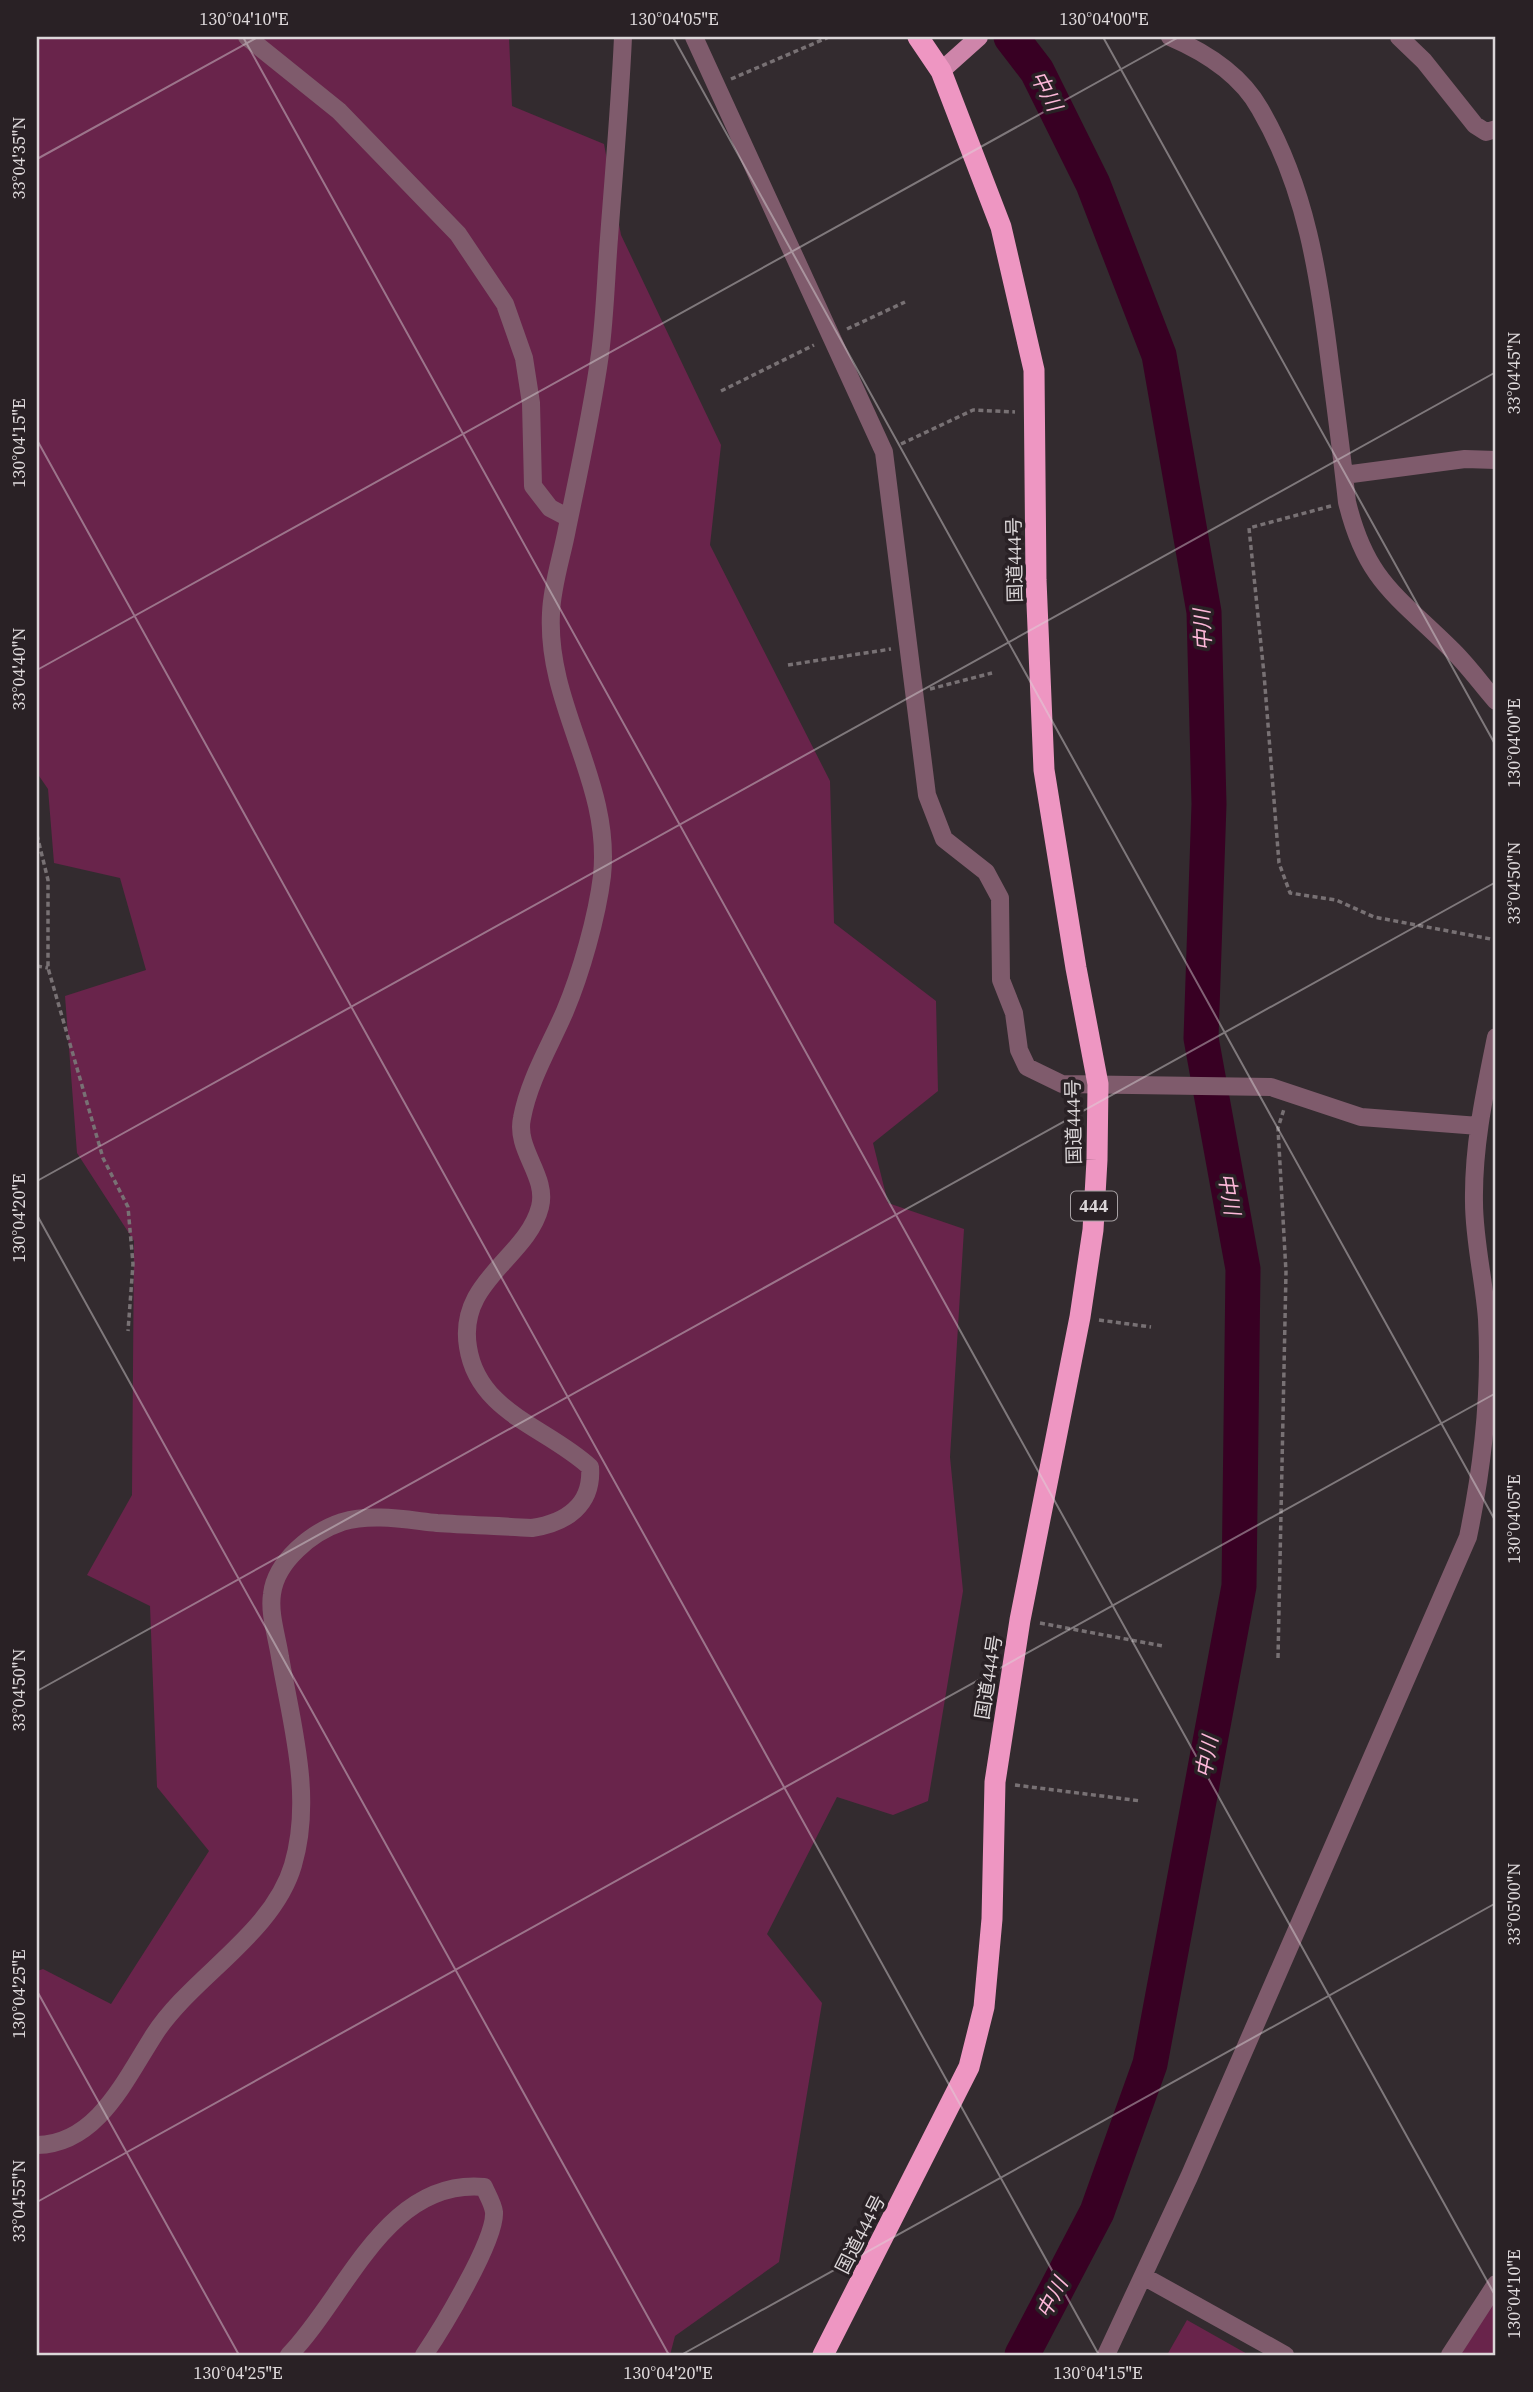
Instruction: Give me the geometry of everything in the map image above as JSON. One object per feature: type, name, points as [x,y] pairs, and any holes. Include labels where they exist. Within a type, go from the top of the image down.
[{"type":"highway","name":"国道444号","points":[[823,2355],[969,2067],[984,2007],[992,1919],[995,1783],[1020,1619],[1080,1317],[1093,1230],[1098,1084],[1044,770],[1036,580],[1034,370],[1002,227],[949,65],[918,37]]},
{"type":"main road","points":[[949,65],[979,37]]},
{"type":"street","points":[[247,37],[339,111],[458,234],[505,304],[523,358],[531,403],[533,486],[551,508],[569,518]]},
{"type":"street","points":[[37,2145],[53,2145],[79,2134],[109,2105],[165,2017],[263,1919],[292,1869],[302,1829],[300,1777],[272,1593],[284,1563],[305,1542],[342,1522],[380,1518],[532,1528],[552,1525],[575,1511],[592,1485],[590,1467],[570,1449],[497,1405],[478,1380],[468,1349],[467,1325],[479,1290],[536,1221],[541,1203],[540,1184],[522,1143],[520,1124],[529,1091],[567,1006],[594,916],[602,876],[602,831],[596,793],[559,692],[552,655],[551,610],[600,352],[623,37]]},
{"type":"street","points":[[694,37],[884,452],[912,694],[927,795],[944,839],[986,872],[1000,898],[1001,980],[1014,1013],[1019,1050],[1027,1067],[1062,1084],[1154,1083],[1271,1087],[1361,1117],[1479,1126]]},
{"type":"street","points":[[1170,37],[1196,49],[1230,73],[1260,107],[1298,190],[1313,242],[1347,502],[1356,539],[1381,584],[1453,650],[1496,701]]},
{"type":"street","points":[[1399,37],[1424,61],[1475,125],[1486,132],[1496,129]]},
{"type":"street","points":[[1344,475],[1465,459],[1496,460]]},
{"type":"street","points":[[1106,2355],[1374,1758],[1468,1537],[1482,1462],[1492,1320],[1474,1203],[1479,1126],[1496,1037]]},
{"type":"street","points":[[289,2355],[389,2225],[420,2201],[448,2188],[484,2187],[494,2212],[491,2228],[471,2275],[424,2355]]},
{"type":"street","points":[[1143,2276],[1285,2355]]},
{"type":"street","points":[[1450,2355],[1496,2284]]},
{"type":"path","points":[[717,86],[829,37]]},
{"type":"path","points":[[721,391],[905,302]]},
{"type":"path","points":[[884,452],[974,410],[1035,412]]},
{"type":"path","points":[[1347,502],[1248,528],[1264,674],[1279,863],[1290,893],[1336,900],[1374,918],[1496,940]]},
{"type":"path","points":[[788,665],[906,646]]},
{"type":"path","points":[[912,694],[992,673]]},
{"type":"path","points":[[37,835],[48,880],[48,968],[103,1158],[128,1207],[132,1264],[128,1331]]},
{"type":"path","points":[[37,966],[48,968]]},
{"type":"path","points":[[1278,1658],[1286,1272],[1278,1128],[1289,1093]]},
{"type":"path","points":[[1080,1317],[1151,1327]]},
{"type":"path","points":[[1020,1619],[1163,1646]]},
{"type":"path","points":[[995,1783],[1141,1801]]},
{"type":"shaded area","points":[[37,37],[509,37],[512,106],[604,144],[621,235],[721,445],[710,545],[830,781],[834,923],[936,1001],[938,1091],[873,1143],[888,1203],[964,1229],[950,1457],[963,1591],[928,1801],[893,1815],[837,1797],[767,1934],[822,2003],[779,2262],[675,2336],[670,2355],[37,2355],[37,1971],[43,1969],[111,2004],[209,1851],[157,1787],[150,1606],[87,1575],[132,1495],[134,1241],[77,1153],[65,996],[146,970],[120,878],[54,863],[48,789],[37,773]]},
{"type":"shaded area","points":[[1496,2298],[1496,2355],[1456,2355]]},
{"type":"shaded area","points":[[1187,2320],[1249,2355],[1167,2355]]},
{"type":"waterway","name":"中川","points":[[1011,37],[1037,71],[1093,184],[1159,355],[1204,612],[1209,804],[1201,1038],[1243,1269],[1239,1586],[1150,2064],[1097,2212],[1022,2355]]}]
